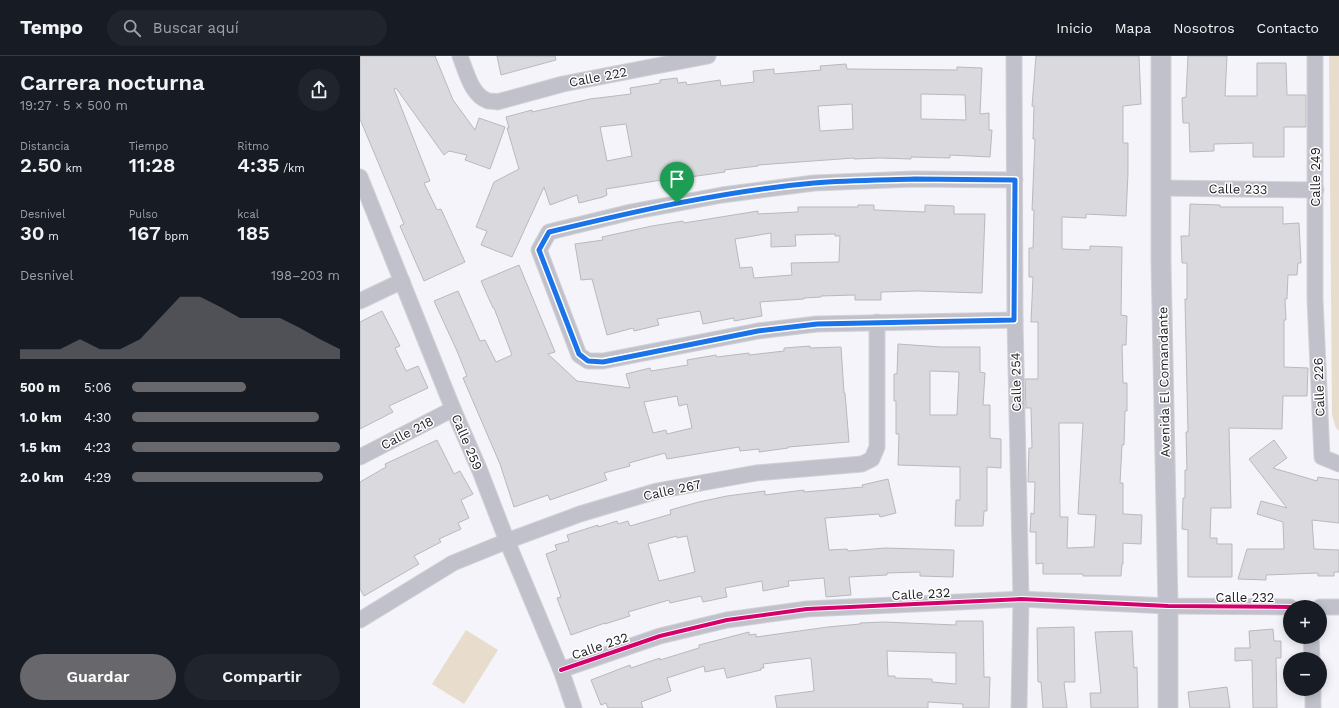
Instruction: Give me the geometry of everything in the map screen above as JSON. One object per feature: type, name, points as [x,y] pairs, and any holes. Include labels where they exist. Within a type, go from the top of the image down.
[{"type":"street","name":"Calle 222","points":[[460,56],[473,88],[488,101],[497,102],[563,84],[708,56]]},
{"type":"street","name":"Calle 254","points":[[1014,56],[1014,320],[1021,598],[1019,708]]},
{"type":"street","name":"Avenida El Comandante","points":[[1161,56],[1161,262],[1168,606],[1168,708]]},
{"type":"street","name":"Calle 249","points":[[1315,56],[1315,298]]},
{"type":"street","name":"Calle 259","points":[[360,177],[507,541],[561,670],[574,708]]},
{"type":"street","points":[[1014,320],[817,324],[758,331],[603,362],[588,361],[579,354],[539,250],[542,242],[549,232],[631,212],[722,195],[814,183],[914,179],[1015,180]]},
{"type":"street","name":"Calle 233","points":[[1161,188],[1316,190]]},
{"type":"street","points":[[360,301],[402,281]]},
{"type":"street","name":"Calle 226","points":[[1315,298],[1322,457],[1339,464]]},
{"type":"street","name":"Calle 267","points":[[360,620],[453,564],[507,541],[580,514],[657,491],[756,473],[862,464],[872,459],[877,447],[877,322]]},
{"type":"street","name":"Calle 218","points":[[360,457],[453,408]]},
{"type":"street","name":"Calle 232","points":[[561,670],[660,636],[727,620],[807,609],[1021,598],[1168,606],[1283,607]]},
{"type":"street","points":[[1327,607],[1339,607]]},
{"type":"street","points":[[1312,696],[1313,708]]},
{"type":"shaded area","points":[[1329,56],[1339,56],[1339,431],[1336,428],[1332,415]]},
{"type":"shaded area","points":[[466,630],[498,650],[464,704],[432,684]]},
{"type":"building","points":[[360,56],[435,56],[453,100],[475,130],[479,118],[505,127],[490,169],[465,160],[467,155],[449,151],[444,155],[396,88],[394,89],[430,181],[424,183],[437,210],[441,209],[465,262],[424,281],[400,226],[404,224],[360,119]]},
{"type":"building","points":[[497,56],[555,56],[556,60],[501,75]]},
{"type":"building","points":[[1036,56],[1139,56],[1141,104],[1123,106],[1123,143],[1128,143],[1126,216],[1086,214],[1086,218],[1062,217],[1062,249],[1090,250],[1090,246],[1122,247],[1121,315],[1127,316],[1126,345],[1122,345],[1123,383],[1127,383],[1127,411],[1125,411],[1124,445],[1122,445],[1120,483],[1123,483],[1123,514],[1142,515],[1141,544],[1123,543],[1123,564],[1121,576],[1043,574],[1043,563],[1036,564],[1036,532],[1030,532],[1031,513],[1034,514],[1035,482],[1028,482],[1029,448],[1032,448],[1031,408],[1026,408],[1025,379],[1038,379],[1038,322],[1031,322],[1033,277],[1029,277],[1029,248],[1033,248],[1034,210],[1032,210],[1035,139],[1033,139],[1034,106],[1032,106]],"holes":[[[1059,423],[1083,423],[1078,514],[1096,515],[1094,547],[1067,548],[1068,517],[1060,517]]]},
{"type":"building","points":[[1188,56],[1227,56],[1225,96],[1257,96],[1257,63],[1286,63],[1287,95],[1306,95],[1306,127],[1284,127],[1284,157],[1253,157],[1253,143],[1214,144],[1214,151],[1190,152],[1189,123],[1183,123],[1182,98],[1186,97]]},
{"type":"building","points":[[846,64],[847,69],[957,70],[957,67],[982,68],[980,114],[989,113],[989,130],[992,130],[990,157],[950,155],[950,158],[854,158],[758,165],[669,181],[668,179],[606,189],[607,195],[603,197],[579,203],[577,195],[550,205],[544,187],[512,257],[481,245],[487,231],[476,227],[494,182],[519,169],[507,128],[509,128],[506,117],[532,110],[532,112],[590,99],[631,94],[630,88],[660,83],[660,80],[677,78],[678,83],[686,82],[687,85],[720,80],[721,86],[754,82],[753,71],[774,69],[774,74],[821,70],[820,66]],"holes":[[[921,94],[965,95],[966,120],[921,119]],[[852,104],[853,129],[820,131],[818,106]],[[626,124],[632,156],[607,161],[600,127]]]},
{"type":"building","points":[[1190,204],[1220,205],[1220,207],[1283,207],[1283,224],[1299,223],[1301,263],[1298,263],[1297,275],[1288,275],[1287,299],[1285,299],[1286,320],[1284,320],[1284,367],[1308,368],[1307,396],[1283,396],[1282,429],[1229,428],[1231,508],[1211,508],[1210,538],[1217,538],[1217,544],[1232,544],[1232,577],[1188,577],[1188,530],[1182,529],[1183,498],[1185,498],[1185,470],[1187,470],[1186,432],[1188,432],[1185,299],[1187,299],[1187,263],[1182,263],[1181,236],[1189,236]]},
{"type":"building","points":[[858,205],[874,205],[874,210],[925,212],[925,205],[954,206],[954,214],[985,214],[982,293],[918,291],[881,292],[881,300],[855,300],[855,295],[821,296],[804,299],[760,302],[762,316],[734,321],[734,318],[703,324],[700,311],[657,319],[659,325],[634,331],[633,328],[607,335],[592,279],[581,280],[575,244],[603,240],[602,237],[652,226],[683,221],[684,223],[758,211],[758,214],[798,212],[798,207],[858,207]],"holes":[[[771,233],[771,247],[796,246],[795,235],[835,234],[835,236],[840,236],[839,262],[791,263],[792,275],[754,278],[752,267],[740,268],[735,239]]]},
{"type":"building","points":[[519,265],[555,352],[548,354],[577,381],[630,388],[626,374],[650,368],[651,371],[688,365],[687,360],[716,355],[717,357],[784,351],[784,348],[810,346],[810,348],[841,347],[849,442],[788,447],[759,452],[759,449],[740,451],[739,447],[667,459],[665,453],[629,463],[630,466],[604,473],[607,480],[550,500],[548,495],[514,507],[500,464],[463,378],[467,376],[434,301],[458,291],[480,341],[485,340],[496,362],[512,355],[494,308],[481,281]],"holes":[[[677,396],[679,406],[687,404],[692,428],[667,434],[666,430],[653,433],[644,402]]]},
{"type":"building","points":[[382,311],[400,346],[395,348],[406,371],[418,366],[428,388],[389,406],[393,412],[360,429],[360,322]]},
{"type":"building","points":[[898,344],[941,347],[980,347],[980,372],[985,373],[983,405],[990,405],[990,438],[1001,439],[1001,468],[987,467],[987,511],[984,511],[983,526],[955,526],[956,500],[960,500],[960,467],[898,465],[899,434],[896,434],[896,401],[894,401],[894,374],[897,374]],"holes":[[[930,371],[959,372],[957,415],[930,415]]]},
{"type":"building","points":[[437,440],[454,474],[460,471],[473,494],[461,500],[469,518],[458,523],[461,529],[439,539],[441,542],[414,556],[419,564],[364,596],[360,589],[360,482],[386,467],[385,464]]},
{"type":"building","points":[[1274,440],[1287,458],[1273,468],[1317,481],[1318,477],[1339,480],[1339,523],[1312,520],[1314,549],[1339,550],[1339,572],[1334,572],[1334,576],[1318,576],[1318,573],[1266,575],[1266,580],[1238,579],[1247,549],[1284,549],[1283,522],[1257,514],[1261,501],[1287,508],[1249,459]]},
{"type":"building","points":[[888,479],[896,513],[880,517],[879,514],[825,518],[829,550],[847,549],[848,551],[885,548],[954,550],[953,577],[920,576],[920,572],[887,573],[887,575],[849,577],[851,595],[826,597],[824,578],[788,581],[789,586],[763,591],[762,581],[725,588],[727,597],[703,602],[701,596],[670,603],[669,600],[628,612],[630,616],[571,635],[557,598],[561,597],[546,554],[557,550],[555,545],[569,541],[567,535],[598,525],[598,527],[617,521],[618,524],[628,521],[630,526],[671,514],[670,510],[727,496],[765,491],[765,495],[804,490],[804,492],[863,487],[862,485]],"holes":[[[677,536],[677,538],[687,536],[695,572],[659,581],[648,544]]]},
{"type":"building","points":[[956,621],[983,621],[984,677],[990,677],[989,708],[963,708],[963,704],[928,702],[928,708],[777,708],[775,696],[814,691],[811,658],[763,664],[764,668],[761,668],[761,670],[727,678],[724,668],[705,672],[704,666],[667,678],[671,691],[641,702],[643,708],[608,708],[606,703],[601,705],[591,680],[630,665],[631,668],[660,658],[660,660],[699,648],[699,645],[749,632],[749,635],[756,634],[756,637],[860,623],[884,622],[956,625]],"holes":[[[887,651],[956,653],[956,684],[932,682],[932,679],[895,678],[895,676],[888,676]]]},
{"type":"building","points":[[1074,627],[1075,682],[1064,682],[1067,708],[1043,708],[1041,682],[1038,682],[1037,628]]},
{"type":"building","points":[[1273,629],[1274,641],[1281,641],[1281,658],[1276,658],[1277,708],[1253,708],[1252,660],[1235,661],[1235,648],[1250,648],[1249,631]]},
{"type":"building","points":[[1132,631],[1134,668],[1137,667],[1138,708],[1091,708],[1090,693],[1101,693],[1095,632]]},
{"type":"building","points":[[1227,687],[1230,708],[1190,708],[1188,692]]},
{"type":"cycle path","points":[[1015,180],[914,179],[814,183],[722,195],[631,212],[549,232],[539,250],[579,355],[588,361],[603,361],[758,331],[817,324],[1015,320]]},
{"type":"cycle path","points":[[561,670],[660,636],[727,620],[807,609],[1021,599],[1168,606],[1283,607]]},
{"type":"route","points":[[914,179],[1015,180],[1014,320],[817,324],[758,331],[603,362],[588,361],[579,354],[539,250],[542,242],[549,232],[631,212],[677,203],[722,195],[814,183],[914,179]]}]
